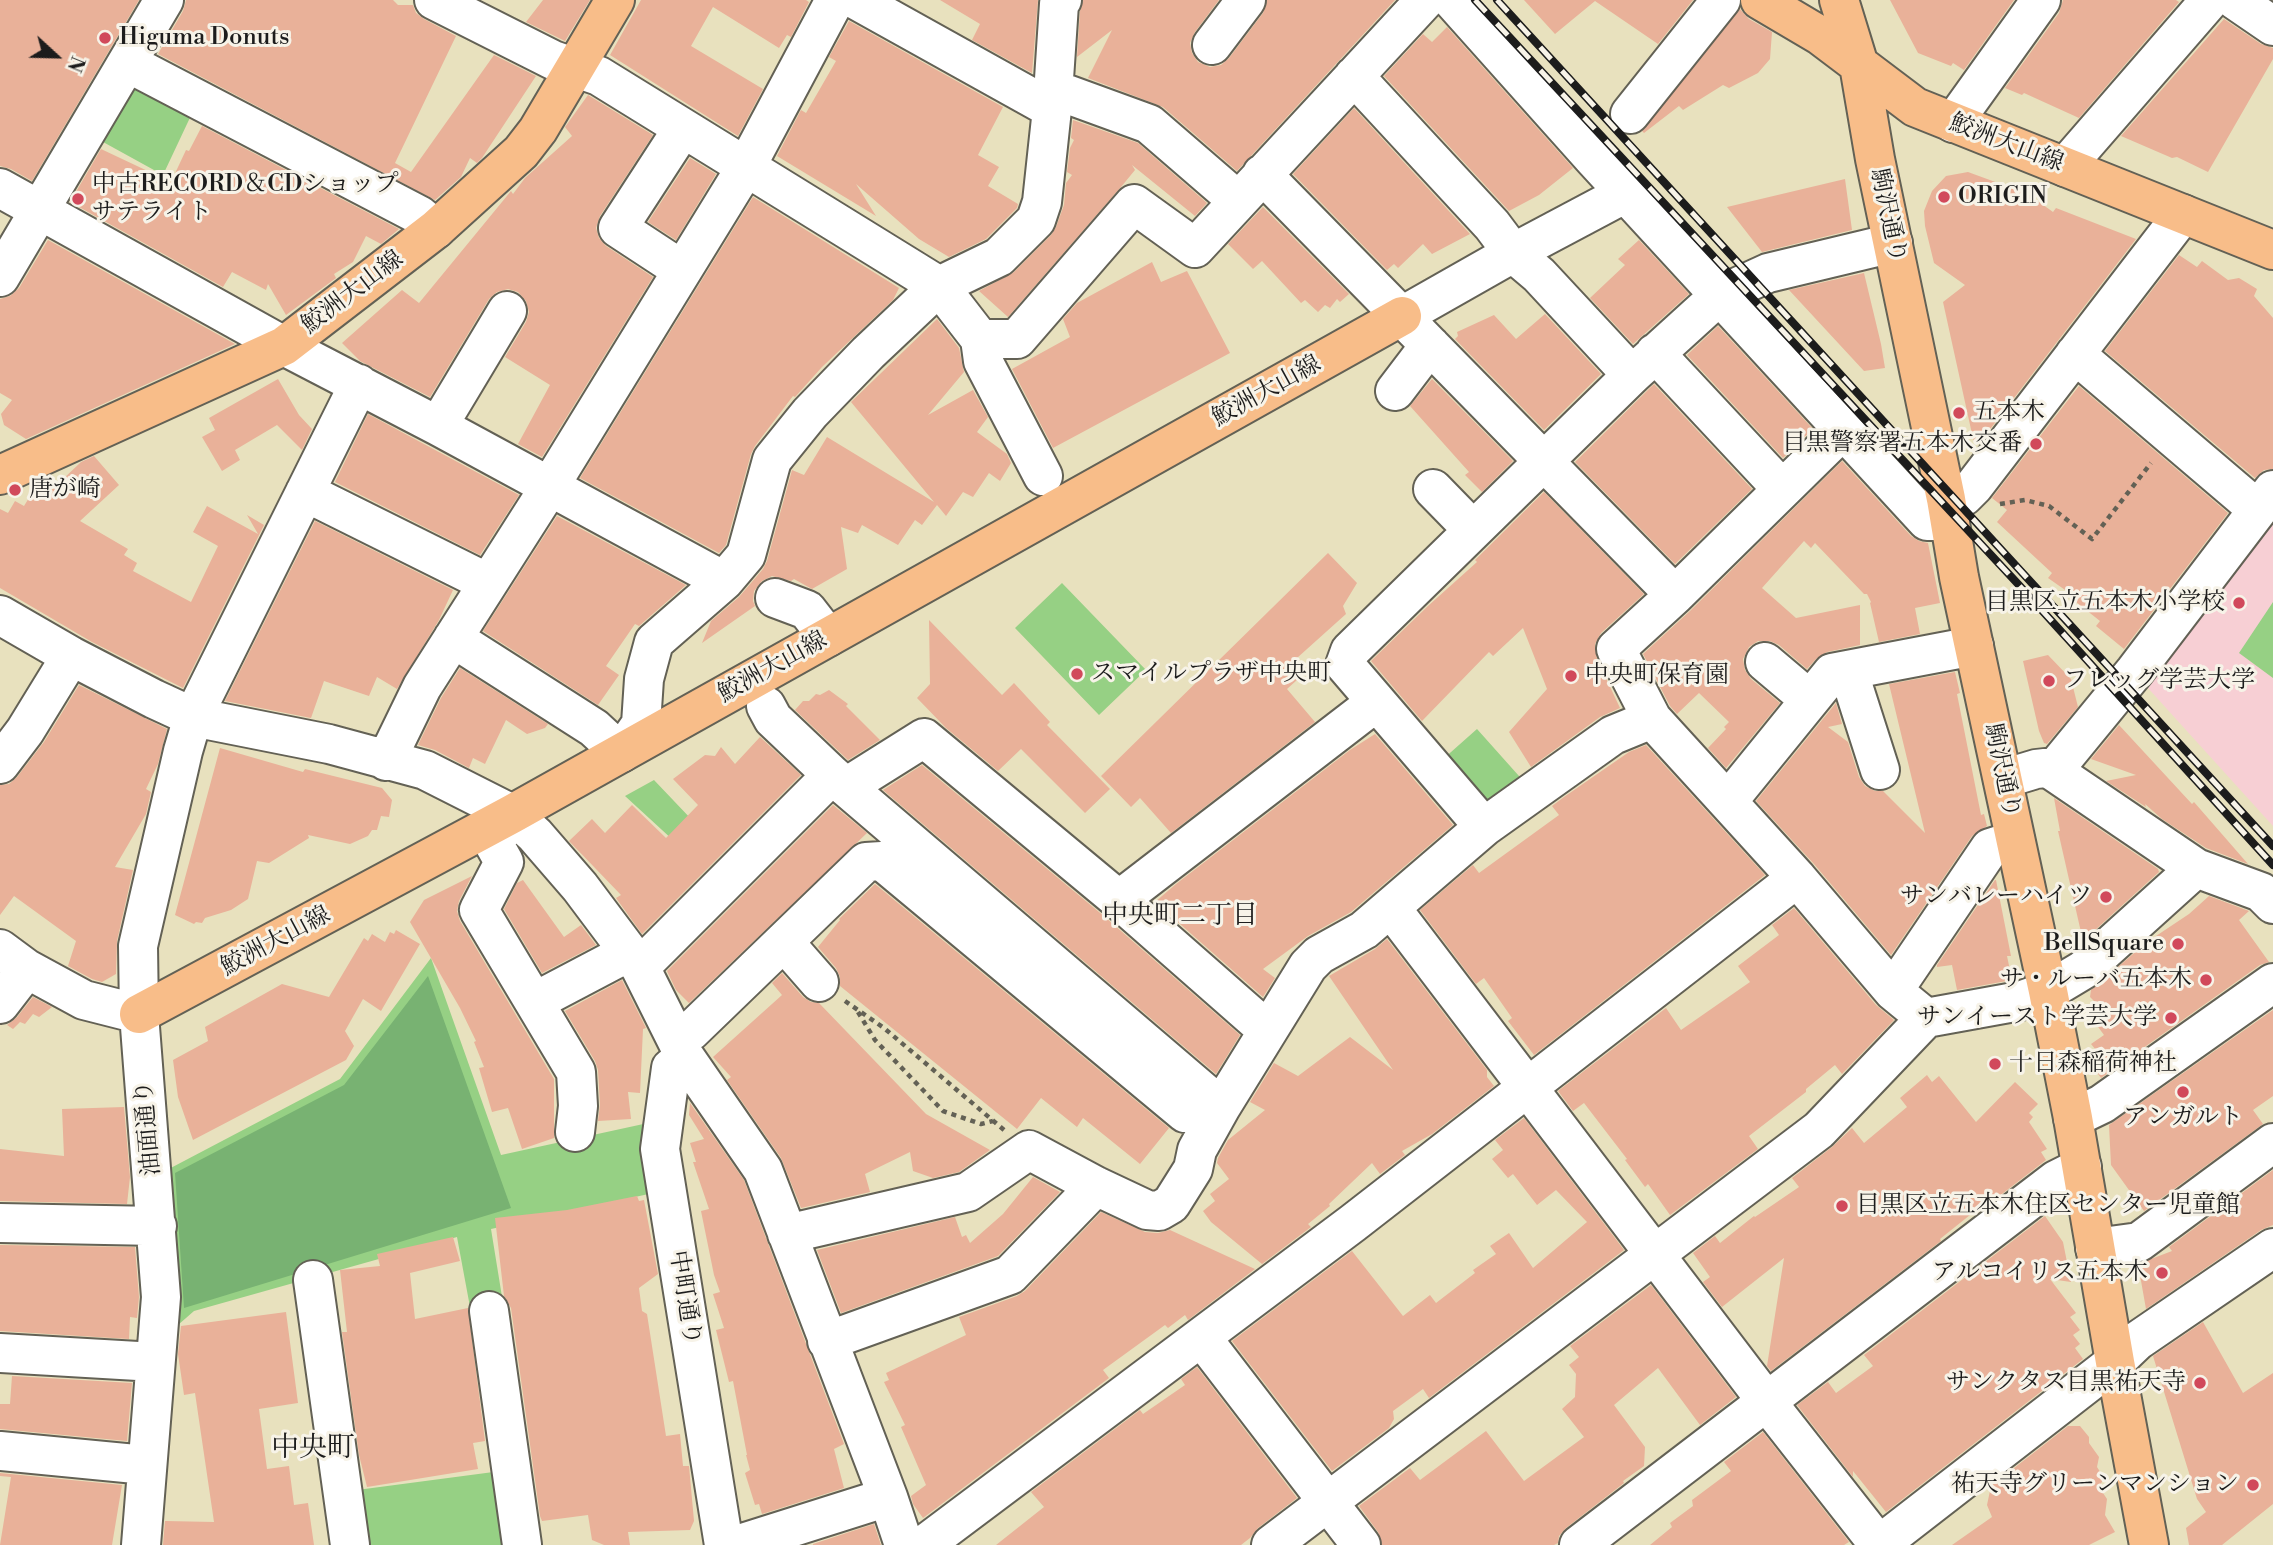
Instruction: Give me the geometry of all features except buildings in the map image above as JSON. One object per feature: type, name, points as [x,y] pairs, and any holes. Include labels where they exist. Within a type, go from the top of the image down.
[{"type":"main road","name":"鮫洲大山線","points":[[0,475],[284,346],[436,229],[521,152],[538,130],[615,0]]},
{"type":"main road","name":"鮫洲大山線","points":[[1760,0],[1821,36],[1915,107],[2273,250]]},
{"type":"main road","name":"駒沢通り","points":[[1839,0],[1859,65],[1893,243],[1954,505],[1959,577],[2073,1118],[2149,1545]]},
{"type":"main road","name":"鮫洲大山線","points":[[139,1014],[516,817],[621,753],[1402,316]]},
{"type":"street","points":[[0,278],[164,0]]},
{"type":"street","points":[[434,0],[574,69],[599,76],[939,286],[980,339],[983,361],[1043,476]]},
{"type":"street","points":[[453,638],[594,728],[621,753],[640,724],[644,679],[654,642],[724,581],[746,555],[772,460],[810,413],[939,286],[999,257],[1036,219],[1042,202],[1053,99],[1059,4],[1062,0]]},
{"type":"street","points":[[1212,45],[1246,0]]},
{"type":"street","points":[[980,339],[1017,339],[1134,204],[1195,248],[1425,0]]},
{"type":"street","points":[[1452,0],[1927,521],[1954,505],[1974,486],[2183,214]]},
{"type":"street","points":[[1630,114],[1721,0]]},
{"type":"street","points":[[1954,123],[2041,0]]},
{"type":"street","points":[[2065,167],[2210,0]]},
{"type":"street","points":[[2235,0],[2273,26]]},
{"type":"street","points":[[386,761],[422,687],[550,486],[746,167],[839,1],[1053,99],[1149,124],[1250,187],[1402,316],[1675,594]]},
{"type":"street","points":[[128,63],[419,215],[436,229]]},
{"type":"street","points":[[1354,76],[1492,225],[1513,253],[1644,364],[1782,489]]},
{"type":"street","points":[[682,128],[618,228],[682,270]]},
{"type":"street","points":[[0,188],[284,346],[724,581]]},
{"type":"street","points":[[1402,316],[1626,193]]},
{"type":"street","points":[[1483,827],[1345,665],[1350,651],[1644,364],[1720,295],[1768,273],[1893,243]]},
{"type":"street","points":[[438,426],[507,311]]},
{"type":"street","points":[[1395,391],[1430,345]]},
{"type":"street","points":[[2053,771],[2135,671],[2265,500],[2171,437],[2076,354]]},
{"type":"street","name":"油面通り","points":[[141,1545],[161,1297],[139,1014],[138,946],[193,717],[359,384]]},
{"type":"street","points":[[1843,430],[1616,649],[1652,719],[1797,878],[1893,991],[1926,1018]]},
{"type":"street","points":[[1433,489],[1473,530]]},
{"type":"street","points":[[305,492],[488,583]]},
{"type":"street","points":[[775,598],[807,610],[828,637]]},
{"type":"street","points":[[0,615],[71,656],[193,717],[329,744],[425,770],[516,817],[535,835],[580,887],[634,959],[681,1048],[763,1170],[904,1545]]},
{"type":"street","points":[[1728,801],[1832,673],[1974,646]]},
{"type":"street","points":[[0,764],[25,731],[71,656]]},
{"type":"street","points":[[1765,662],[1810,700]]},
{"type":"street","points":[[1848,670],[1880,770]]},
{"type":"street","points":[[1119,901],[1376,703]]},
{"type":"street","points":[[766,706],[773,719],[839,781],[1203,1110]]},
{"type":"street","points":[[787,1234],[968,1192],[1029,1150],[1147,1210],[1159,1211],[1171,1204],[1193,1169],[1203,1110],[1267,1030],[1308,966],[1319,955],[1364,930],[1483,827],[1613,735],[1652,719]]},
{"type":"street","points":[[534,1002],[634,959],[839,781],[924,738],[1119,901],[1267,1030]]},
{"type":"street","points":[[2003,779],[2036,769],[2053,771],[2196,869],[2261,892],[2273,904]]},
{"type":"street","points":[[516,817],[490,837],[504,862],[480,910],[576,1072],[578,1106],[575,1132]]},
{"type":"street","points":[[1893,991],[1990,849],[2015,840]]},
{"type":"street","points":[[681,1048],[691,1031],[866,862],[883,861],[1203,1110]]},
{"type":"street","points":[[1271,1545],[1819,1130],[1926,1018],[2020,1000],[2048,991],[2083,970],[2196,869]]},
{"type":"street","points":[[924,1545],[1202,1338],[1797,878]]},
{"type":"street","points":[[1391,908],[1879,1545],[2115,1362],[2137,1341],[2273,1248]]},
{"type":"street","points":[[784,942],[819,982]]},
{"type":"street","points":[[0,1004],[13,959],[84,1000],[139,1014]]},
{"type":"street","points":[[2073,1118],[2102,1104],[2273,983]]},
{"type":"street","name":"中町通り","points":[[681,1048],[671,1068],[660,1149],[724,1545]]},
{"type":"street","points":[[2095,1248],[2139,1242],[2273,1143]]},
{"type":"street","points":[[1580,1545],[2056,1180],[2082,1167]]},
{"type":"street","points":[[827,1341],[1010,1275],[1096,1186]]},
{"type":"street","points":[[0,1223],[157,1226]]},
{"type":"street","points":[[313,1280],[350,1545]]},
{"type":"street","points":[[489,1311],[522,1545]]},
{"type":"street","points":[[1202,1338],[1361,1545]]},
{"type":"street","points":[[0,1353],[155,1362]]},
{"type":"street","points":[[0,1451],[146,1465]]},
{"type":"street","points":[[736,1545],[888,1497]]},
{"type":"path","points":[[1954,505],[2004,505],[2025,500],[2049,506],[2092,540],[2171,437]]},
{"type":"path","points":[[819,982],[884,1028],[1029,1150]]},
{"type":"path","points":[[855,1008],[875,1040],[943,1111],[981,1125],[993,1121]]},
{"type":"shaded area","name":"目黒区立五本木小学校","points":[[2273,507],[2273,826],[2147,687]]},
{"type":"green space","points":[[129,79],[195,107],[163,175],[94,137]]},
{"type":"green space","points":[[1062,583],[1146,670],[1099,715],[1015,628]]},
{"type":"green space","points":[[2273,602],[2273,678],[2239,653]]},
{"type":"green space","points":[[1477,729],[1527,785],[1493,811],[1442,760]]},
{"type":"green space","points":[[654,780],[693,821],[674,841],[625,796]]},
{"type":"green space","points":[[431,958],[501,1155],[648,1123],[653,1193],[491,1229],[503,1303],[470,1307],[457,1237],[194,1311],[178,1325],[165,1171],[340,1079]]},
{"type":"green space","points":[[428,976],[511,1208],[184,1308],[175,1173],[344,1085]]},
{"type":"green space","points":[[501,1471],[512,1545],[363,1545],[357,1490]]},
{"type":"railway","points":[[1475,0],[2018,584],[2273,865]]},
{"type":"railway","points":[[1497,0],[2273,846]]},
{"type":"place","name":"Higuma Donuts","points":[[105,38]]},
{"type":"place","name":"ORIGIN","points":[[1944,197]]},
{"type":"place","name":"中古RECORD＆CDショップ サテライト","points":[[78,199]]},
{"type":"place","name":"五本木","points":[[1959,413]]},
{"type":"place","name":"目黒警察署五本木交番","points":[[2036,444]]},
{"type":"place","name":"唐が崎","points":[[15,490]]},
{"type":"place","name":"目黒区立五本木小学校","points":[[2239,603]]},
{"type":"place","name":"スマイルプラザ中央町","points":[[1077,674]]},
{"type":"place","name":"中央町保育園","points":[[1571,676]]},
{"type":"place","name":"フレッグ学芸大学","points":[[2049,681]]},
{"type":"place","name":"サンバレーハイツ","points":[[2106,897]]},
{"type":"place","name":"BellSquare","points":[[2178,944]]},
{"type":"place","name":"サ・ルーバ五本木","points":[[2206,980]]},
{"type":"place","name":"サンイースト学芸大学","points":[[2171,1018]]},
{"type":"place","name":"十日森稲荷神社","points":[[1995,1064]]},
{"type":"place","name":"アンガルト","points":[[2183,1092]]},
{"type":"place","name":"目黒区立五本木住区センター児童館","points":[[1842,1206]]},
{"type":"place","name":"アルコイリス五本木","points":[[2162,1273]]},
{"type":"place","name":"サンクタス目黒祐天寺","points":[[2200,1383]]},
{"type":"place","name":"祐天寺グリーンマンション","points":[[2253,1485]]},
{"type":"district","name":"中央町二丁目","points":[[1180,917]]},
{"type":"district","name":"中央町","points":[[313,1449]]}]
